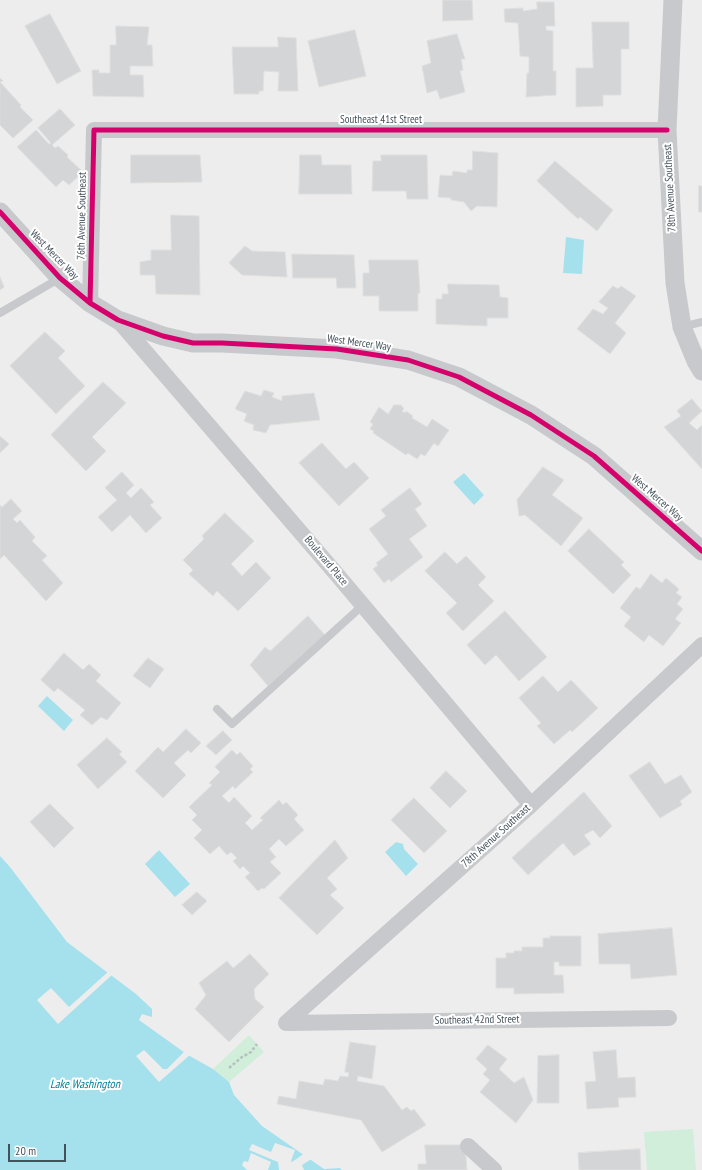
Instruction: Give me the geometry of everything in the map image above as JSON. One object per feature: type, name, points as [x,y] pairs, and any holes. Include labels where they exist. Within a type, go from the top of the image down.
[{"type":"street","name":"78th Avenue Southeast","points":[[672,0],[667,130],[675,283],[682,327],[696,361],[702,371]]},
{"type":"street","name":"Southeast 41st Street","points":[[94,130],[667,130]]},
{"type":"street","name":"76th Avenue Southeast","points":[[90,303],[94,130]]},
{"type":"street","name":"West Mercer Way","points":[[0,212],[60,278],[90,303],[118,320],[163,336],[193,343],[222,343],[337,349],[408,360],[458,377],[531,415],[594,456],[702,551]]},
{"type":"street","name":"Boulevard Place","points":[[118,320],[363,605],[531,805]]},
{"type":"street","name":"78th Avenue Southeast","points":[[286,1023],[531,805],[702,645]]},
{"type":"street","name":"Southeast 42nd Street","points":[[286,1023],[669,1018]]},
{"type":"street","points":[[468,1146],[494,1170]]},
{"type":"lane","points":[[0,313],[60,278]]},
{"type":"lane","points":[[682,327],[702,322]]},
{"type":"lane","points":[[217,709],[232,724],[363,605]]},
{"type":"path","points":[[229,1068],[242,1057],[251,1052],[257,1044]]},
{"type":"green space","points":[[249,1035],[264,1052],[229,1082],[213,1069]]},
{"type":"green space","points":[[693,1129],[696,1170],[647,1170],[644,1132]]},
{"type":"water","points":[[566,237],[584,240],[582,274],[563,273]]},
{"type":"water","points":[[464,473],[484,495],[474,505],[453,482]]},
{"type":"water","points":[[47,696],[73,720],[64,731],[38,706]]},
{"type":"water","points":[[396,842],[403,844],[404,849],[418,864],[406,876],[385,852]]},
{"type":"water","points":[[159,850],[190,884],[175,897],[145,864]]},
{"type":"water","name":"Lake Washington","points":[[0,856],[67,942],[136,994],[152,1009],[152,1017],[142,1014],[139,1020],[188,1055],[213,1069],[229,1082],[234,1095],[262,1126],[324,1169],[340,1168],[342,1170],[0,1170]]},
{"type":"pier","points":[[109,971],[113,974],[58,1024],[37,1000],[51,988],[69,1007]]},
{"type":"pier","points":[[144,1050],[163,1069],[167,1069],[186,1050],[191,1054],[159,1082],[136,1056]]},
{"type":"pier","points":[[275,1143],[295,1150],[291,1161],[292,1162],[305,1153],[313,1158],[302,1165],[304,1170],[279,1170],[278,1162],[249,1150],[252,1144],[271,1152]]},
{"type":"pier","points":[[251,1153],[271,1162],[268,1170],[247,1170],[242,1165],[244,1161],[248,1162]]},
{"type":"building","points":[[443,0],[472,0],[473,20],[443,21]]},
{"type":"building","points":[[537,2],[554,2],[555,26],[546,26],[546,30],[553,31],[553,71],[556,71],[556,95],[526,97],[529,57],[520,56],[518,23],[505,22],[504,9],[523,8],[523,11],[537,9]]},
{"type":"building","points":[[50,14],[81,71],[57,84],[25,26]]},
{"type":"building","points":[[592,22],[629,22],[629,49],[621,49],[621,95],[603,95],[603,106],[576,107],[576,68],[593,68]]},
{"type":"building","points":[[116,26],[149,27],[147,45],[152,45],[153,66],[130,66],[130,75],[143,75],[144,97],[93,96],[92,70],[99,70],[99,73],[110,73],[110,45],[116,45]]},
{"type":"building","points":[[355,30],[366,76],[319,87],[308,41]]},
{"type":"building","points":[[457,34],[465,59],[461,59],[463,70],[460,71],[465,92],[440,99],[437,90],[427,93],[422,66],[431,63],[427,41]]},
{"type":"building","points":[[278,37],[296,38],[298,91],[278,91],[279,72],[264,71],[263,91],[259,91],[259,94],[234,94],[232,47],[278,47]]},
{"type":"building","points":[[0,82],[21,105],[20,107],[33,120],[13,138],[0,125]]},
{"type":"building","points":[[60,109],[75,125],[52,145],[55,148],[58,146],[83,172],[69,185],[63,180],[56,187],[17,147],[36,130],[49,144],[51,143],[38,128]]},
{"type":"building","points":[[473,151],[498,153],[497,207],[477,206],[471,211],[464,202],[451,200],[451,198],[438,197],[440,175],[452,176],[453,171],[467,173],[467,170],[472,170]]},
{"type":"building","points":[[131,155],[200,155],[202,182],[131,183]]},
{"type":"building","points":[[300,155],[321,155],[322,165],[351,165],[352,194],[299,194]]},
{"type":"building","points":[[381,155],[427,155],[428,199],[407,199],[406,191],[372,191],[373,161],[381,161]]},
{"type":"building","points":[[555,161],[613,210],[597,231],[580,217],[578,219],[537,181]]},
{"type":"building","points":[[699,186],[702,186],[702,212],[699,212]]},
{"type":"building","points":[[171,215],[199,216],[200,295],[156,294],[155,275],[140,275],[140,262],[151,260],[151,250],[171,250]]},
{"type":"building","points":[[245,246],[252,251],[285,252],[287,277],[242,275],[229,263]]},
{"type":"building","points":[[292,254],[354,255],[356,288],[337,288],[336,278],[293,278]]},
{"type":"building","points":[[369,260],[418,260],[420,293],[418,293],[418,311],[379,311],[379,296],[363,296],[363,273],[369,273]]},
{"type":"building","points":[[0,277],[4,287],[0,290]]},
{"type":"building","points":[[448,284],[499,285],[500,297],[508,298],[508,318],[487,318],[487,326],[436,324],[436,299],[442,299],[442,294],[448,294]]},
{"type":"building","points":[[613,286],[618,289],[621,286],[636,296],[615,323],[626,333],[610,354],[577,329],[593,309],[603,314],[608,308],[599,302]]},
{"type":"building","points":[[45,332],[65,351],[58,358],[85,386],[56,414],[10,366]]},
{"type":"building","points":[[103,382],[126,403],[92,437],[106,451],[86,471],[51,435]]},
{"type":"building","points":[[264,390],[274,393],[272,397],[282,401],[282,396],[314,393],[320,420],[270,425],[266,433],[253,430],[254,425],[244,421],[247,414],[235,409],[245,391],[261,396]]},
{"type":"building","points":[[692,399],[702,411],[689,423],[697,430],[702,425],[702,469],[664,427],[681,416],[677,411]]},
{"type":"building","points":[[394,405],[401,405],[404,409],[402,411],[405,413],[406,411],[413,416],[412,418],[427,427],[432,419],[449,430],[438,446],[434,443],[425,456],[421,454],[417,459],[408,453],[406,455],[373,433],[374,431],[370,429],[373,424],[370,422],[379,407],[388,414]]},
{"type":"building","points":[[0,436],[9,444],[0,453]]},
{"type":"building","points":[[322,443],[346,469],[354,462],[369,478],[339,506],[299,463]]},
{"type":"building","points":[[543,467],[564,480],[552,495],[583,518],[561,546],[525,515],[519,516],[517,500]]},
{"type":"building","points":[[122,472],[134,485],[126,493],[131,498],[141,488],[154,502],[150,505],[162,518],[146,533],[130,515],[112,532],[98,517],[117,500],[105,488]]},
{"type":"building","points":[[410,488],[422,504],[415,509],[427,526],[409,539],[423,557],[391,582],[389,579],[384,583],[373,569],[378,565],[376,563],[388,554],[369,529],[386,516],[381,510]]},
{"type":"building","points":[[11,499],[22,511],[13,519],[17,523],[20,520],[35,537],[32,541],[47,556],[42,560],[63,583],[46,601],[4,555],[0,559],[0,505],[2,507]]},
{"type":"building","points":[[225,513],[254,541],[231,564],[242,576],[256,562],[271,578],[238,611],[217,591],[213,596],[189,574],[193,570],[183,560],[204,539],[202,536]]},
{"type":"building","points":[[589,529],[624,562],[621,565],[631,575],[613,594],[568,551]]},
{"type":"building","points":[[445,552],[457,564],[466,556],[486,577],[478,585],[494,601],[463,631],[446,613],[457,603],[425,571]]},
{"type":"building","points":[[651,574],[662,583],[666,578],[679,589],[676,593],[682,597],[677,604],[683,609],[675,619],[681,623],[663,646],[649,635],[644,642],[624,626],[631,617],[620,608],[636,587],[640,589]]},
{"type":"building","points":[[505,611],[547,657],[519,681],[496,655],[485,665],[467,645]]},
{"type":"building","points":[[308,616],[325,635],[268,686],[250,665],[265,647],[270,651]]},
{"type":"building","points":[[64,653],[83,670],[89,664],[101,675],[96,681],[121,703],[107,720],[101,717],[92,725],[80,715],[85,710],[58,688],[54,692],[41,680]]},
{"type":"building","points":[[148,658],[164,669],[150,688],[133,676]]},
{"type":"building","points":[[543,676],[558,692],[571,680],[598,708],[572,732],[570,730],[554,744],[537,726],[541,723],[519,698]]},
{"type":"building","points":[[186,729],[201,743],[191,753],[188,750],[174,763],[186,775],[163,798],[135,771],[158,747],[163,752]]},
{"type":"building","points":[[223,731],[232,740],[216,755],[206,746]]},
{"type":"building","points":[[107,738],[122,752],[119,754],[127,762],[98,789],[77,765]]},
{"type":"building","points":[[232,750],[237,755],[240,752],[253,766],[250,769],[253,772],[235,789],[233,786],[222,796],[229,803],[234,797],[252,816],[245,823],[252,830],[263,820],[260,818],[279,800],[283,805],[286,802],[298,815],[294,819],[304,830],[286,846],[279,839],[269,849],[276,857],[270,862],[281,873],[264,889],[262,888],[258,891],[245,877],[250,873],[243,866],[240,869],[233,861],[237,858],[231,852],[227,855],[219,846],[210,854],[194,838],[202,830],[192,820],[197,815],[189,807],[212,785],[209,783],[220,772],[215,767]]},
{"type":"building","points":[[650,762],[665,784],[681,775],[692,792],[680,801],[682,805],[660,818],[629,776]]},
{"type":"building","points":[[446,771],[467,791],[450,808],[430,788]]},
{"type":"building","points":[[584,792],[612,826],[600,838],[593,830],[584,835],[591,844],[574,856],[563,843],[528,875],[512,858]]},
{"type":"building","points":[[414,798],[447,831],[424,853],[391,820]]},
{"type":"building","points":[[50,804],[74,828],[54,848],[30,822]]},
{"type":"building","points":[[335,840],[348,858],[327,878],[337,889],[330,895],[344,908],[317,935],[279,898]]},
{"type":"building","points":[[197,892],[207,901],[192,915],[182,905]]},
{"type":"building","points":[[672,928],[677,975],[631,979],[630,964],[599,964],[598,934]]},
{"type":"building","points":[[550,936],[581,936],[581,966],[559,966],[559,962],[554,962],[554,975],[563,975],[564,993],[514,994],[514,988],[496,988],[496,958],[506,958],[506,953],[522,951],[522,947],[543,947],[543,938],[550,938]]},
{"type":"building","points":[[250,954],[269,974],[254,989],[255,999],[264,1007],[229,1042],[195,1009],[206,995],[199,983],[227,961],[233,968]]},
{"type":"building","points":[[350,1042],[376,1046],[372,1079],[358,1076],[357,1081],[384,1086],[402,1110],[407,1107],[411,1111],[414,1109],[426,1125],[382,1152],[361,1120],[277,1104],[279,1096],[296,1099],[299,1081],[323,1085],[325,1079],[338,1081],[340,1076],[348,1077],[349,1073],[345,1072]]},
{"type":"building","points":[[488,1045],[507,1059],[499,1069],[514,1083],[524,1077],[533,1100],[516,1123],[480,1092],[490,1080],[483,1074],[487,1069],[476,1059]]},
{"type":"building","points":[[616,1050],[618,1078],[635,1077],[636,1097],[618,1098],[619,1107],[587,1109],[585,1082],[596,1081],[593,1052]]},
{"type":"building","points":[[559,1055],[559,1103],[537,1103],[538,1056]]},
{"type":"building","points":[[425,1145],[465,1145],[467,1170],[418,1170],[418,1164],[426,1164]]},
{"type":"building","points":[[640,1149],[641,1170],[579,1170],[578,1153]]},
{"type":"cycle path","points":[[90,303],[94,130],[667,130]]},
{"type":"cycle path","points":[[0,212],[60,278],[90,303],[118,320],[163,336],[193,343],[222,343],[337,349],[408,360],[459,377],[531,415],[594,456],[702,551]]}]
